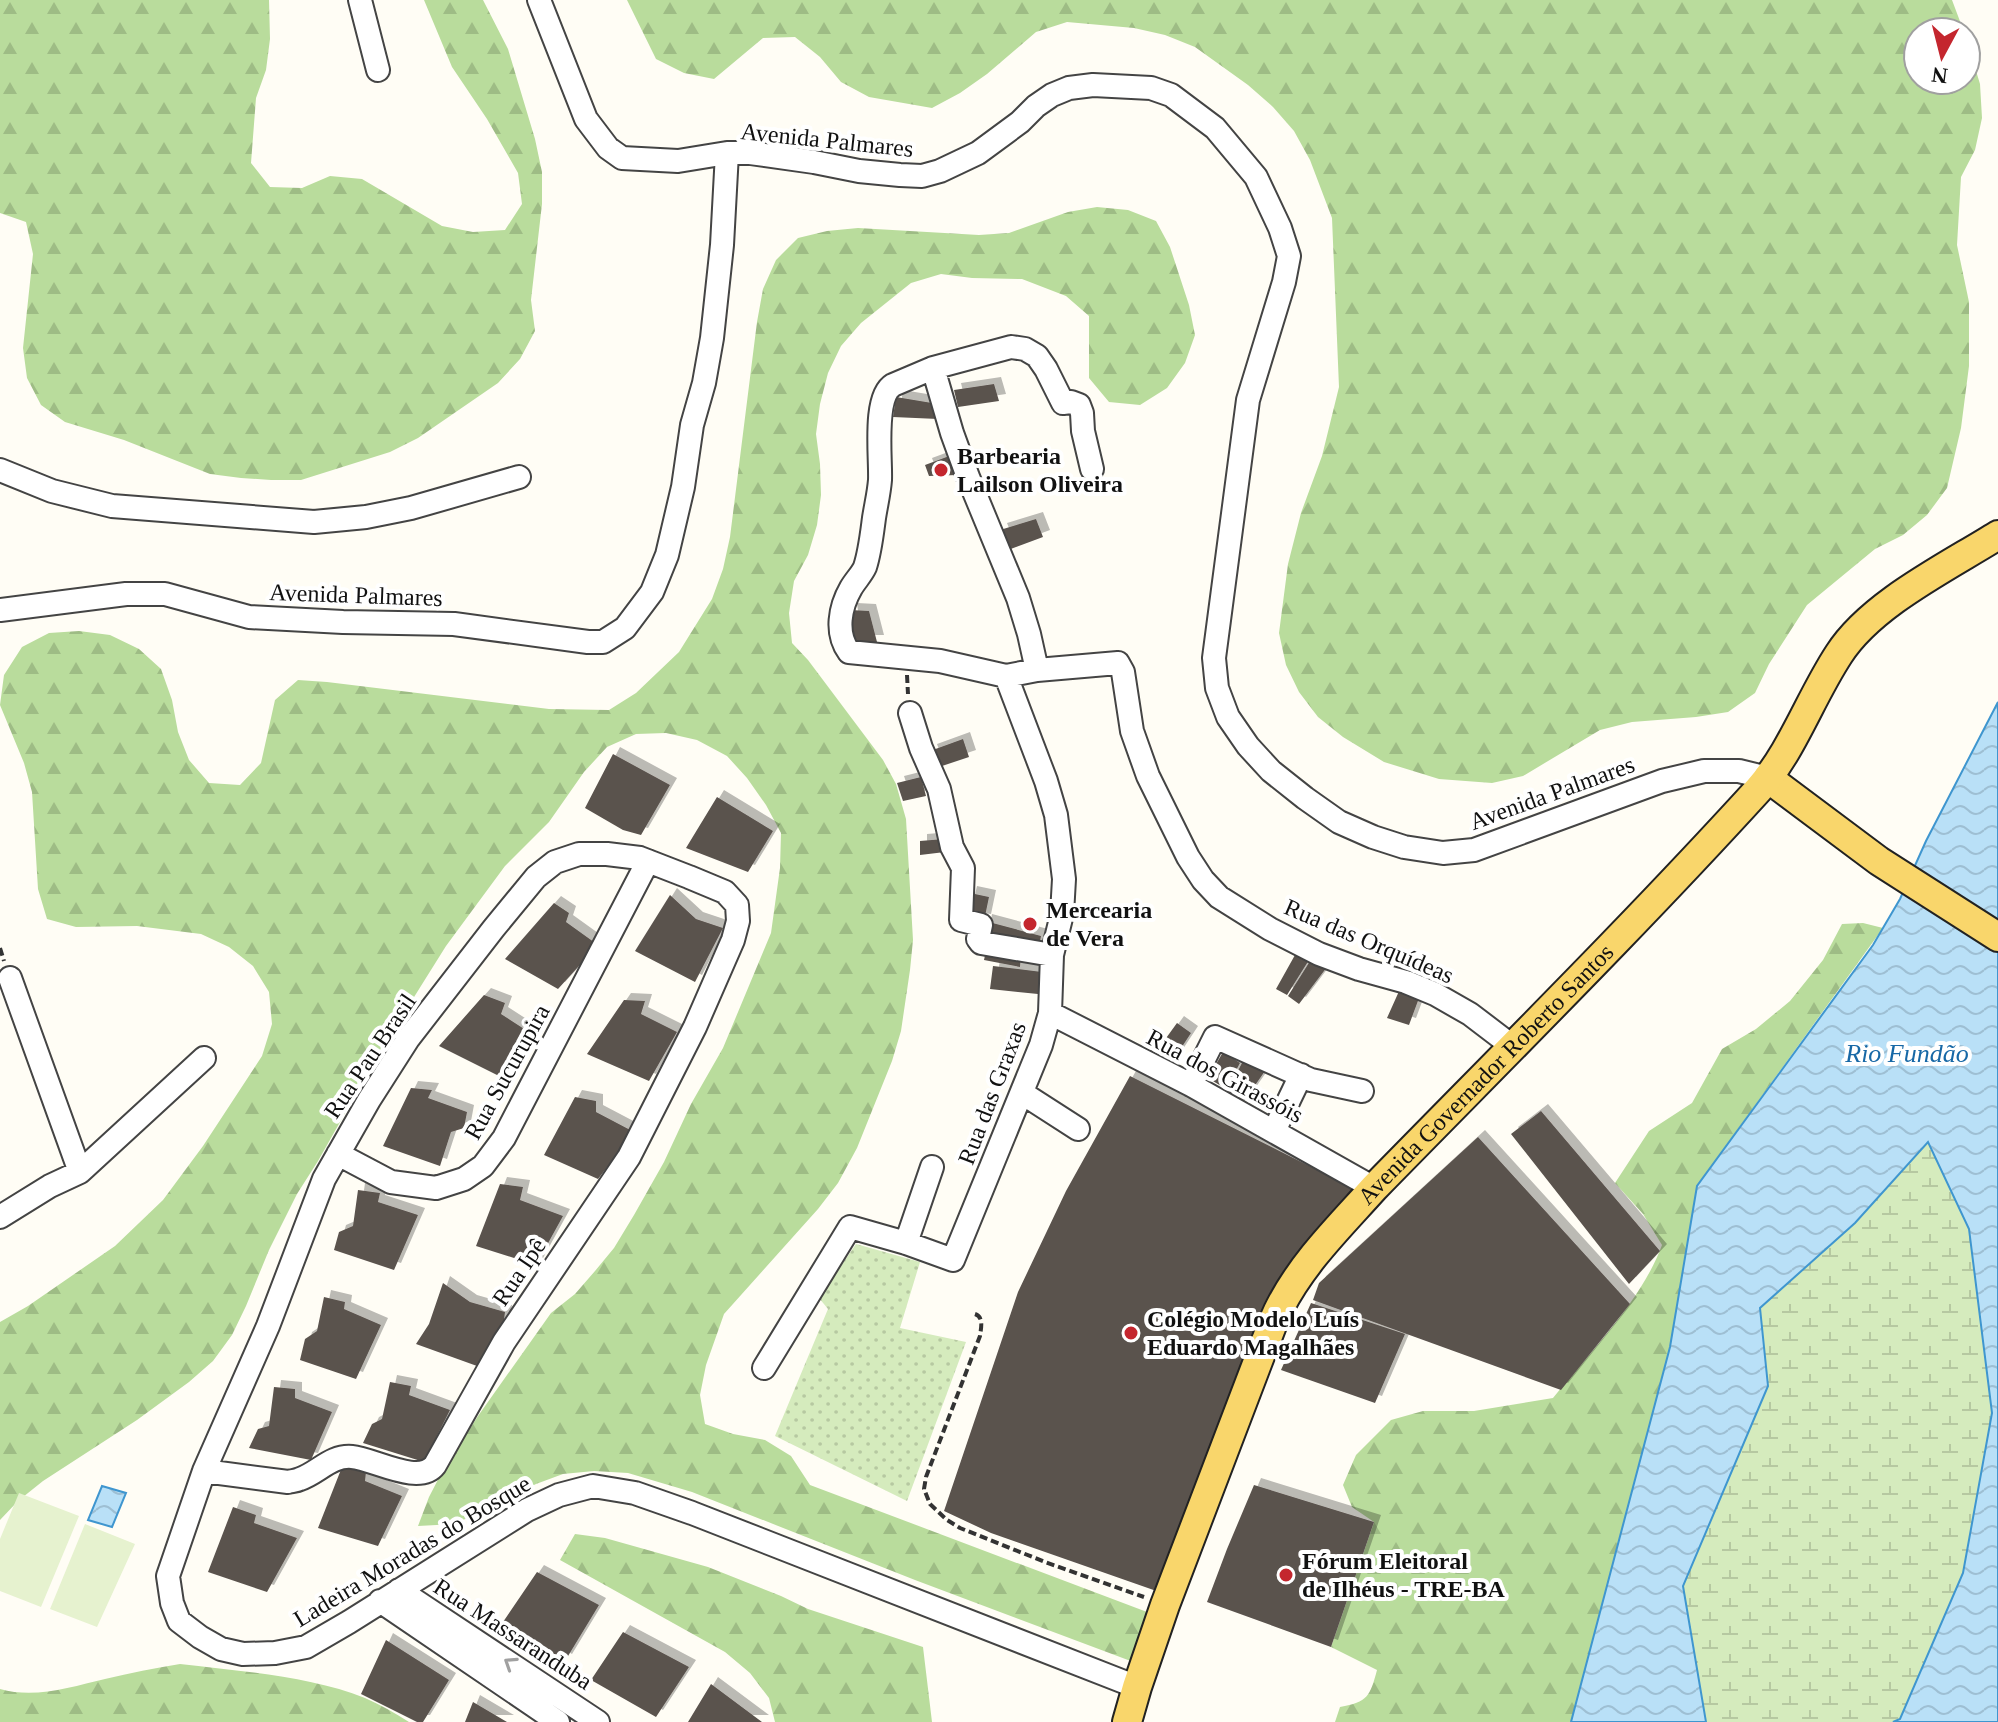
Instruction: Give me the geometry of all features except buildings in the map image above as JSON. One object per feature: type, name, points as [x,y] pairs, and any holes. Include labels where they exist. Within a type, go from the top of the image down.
[{"type":"main road","name":"Avenida Governador Roberto Santos","points":[[1127,1722],[1165,1605],[1280,1308],[1299,1275],[1374,1188],[1712,840],[1768,778],[1839,653],[1863,624],[1899,597],[1998,535]]},
{"type":"main road","points":[[1768,778],[1879,861],[1998,937]]},
{"type":"street","points":[[360,0],[378,70]]},
{"type":"street","points":[[539,0],[586,119],[608,148],[622,158],[650,161],[678,161],[727,153]]},
{"type":"street","name":"Avenida Palmares","points":[[0,610],[126,594],[165,594],[249,617],[454,624],[603,642],[625,628],[652,592],[667,555],[712,338],[722,245],[727,153],[750,153],[859,171],[922,176],[978,153],[1052,95],[1069,88],[1093,85],[1151,88],[1171,95],[1215,128],[1256,177],[1280,228],[1289,256],[1248,400],[1214,658],[1217,688],[1228,717],[1248,746],[1271,771],[1339,822],[1404,847],[1443,853],[1474,850],[1676,777],[1704,771],[1739,771],[1768,778]]},
{"type":"street","points":[[933,368],[968,477],[1018,598],[1037,670],[1006,676],[940,661],[849,652],[842,639],[841,618],[845,599],[865,566],[871,542],[880,480],[882,397],[887,388],[933,368],[1011,347],[1025,349],[1037,356],[1063,403],[1079,405],[1092,469]]},
{"type":"street","points":[[0,470],[52,491],[112,506],[314,522],[366,517],[411,508],[519,477]]},
{"type":"street","name":"Rua das Orquídeas","points":[[1037,670],[1118,663],[1123,672],[1132,731],[1148,776],[1188,857],[1219,897],[1270,929],[1319,954],[1435,994],[1470,1014],[1512,1046]]},
{"type":"street","name":"Rua das Graxas","points":[[764,1368],[850,1227],[953,1260],[1041,1045],[1050,1013],[1052,955],[1062,914],[1064,879],[1056,815],[1006,676]]},
{"type":"street","points":[[910,713],[939,789],[952,847],[963,868],[961,920],[981,925],[978,939],[981,943],[1052,955]]},
{"type":"street","name":"Rua Pau Brasil","points":[[204,1471],[268,1326],[324,1179],[408,1039],[536,877],[555,862],[579,854],[607,854],[648,861],[725,892]]},
{"type":"street","name":"Rua Sucurupira","points":[[338,1154],[391,1182],[436,1188],[464,1179],[483,1166],[504,1138],[648,861]]},
{"type":"street","name":"Rua Ipê","points":[[204,1471],[288,1482],[301,1479],[330,1461],[347,1456],[408,1473],[431,1470],[504,1342],[629,1157],[648,1122],[733,940],[738,921],[737,905],[725,892]]},
{"type":"street","points":[[10,978],[80,1172]]},
{"type":"street","points":[[0,1021],[22,1013]]},
{"type":"street","name":"Rua dos Girassóis","points":[[1050,1013],[1191,1085],[1374,1188]]},
{"type":"street","points":[[1191,1085],[1215,1037],[1311,1080],[1362,1091]]},
{"type":"street","points":[[0,1217],[50,1186],[80,1172],[204,1058]]},
{"type":"street","points":[[1274,1131],[1301,1075]]},
{"type":"street","points":[[1022,1093],[1078,1129]]},
{"type":"street","points":[[906,1243],[932,1167]]},
{"type":"street","name":"Ladeira Moradas do Bosque","points":[[204,1471],[168,1576],[172,1603],[179,1621],[221,1649],[243,1654],[275,1653],[306,1647],[527,1510],[559,1495],[593,1486],[635,1493],[692,1513],[1137,1687]]},
{"type":"street","name":"Rua Massaranduba","points":[[389,1596],[552,1709],[598,1722]]},
{"type":"path","points":[[907,659],[910,713]]},
{"type":"path","points":[[975,1314],[981,1320],[980,1336],[926,1477],[924,1489],[930,1504],[947,1520],[993,1543],[1165,1605]]},
{"type":"green space","points":[[0,0],[269,0],[270,39],[266,70],[256,98],[251,163],[270,187],[302,188],[330,176],[362,179],[442,226],[473,232],[505,230],[522,204],[518,173],[452,67],[424,0],[483,0],[508,49],[542,172],[542,204],[531,300],[535,331],[520,359],[498,383],[418,438],[390,452],[301,480],[210,474],[124,440],[65,422],[41,405],[27,378],[23,348],[33,254],[26,222],[0,213]]},
{"type":"green space","points":[[627,0],[1952,0],[1958,16],[1902,16],[1902,96],[1981,96],[1982,118],[1975,150],[1961,177],[1957,245],[1969,302],[1969,366],[1961,428],[1947,488],[1927,515],[1903,535],[1875,549],[1807,605],[1769,664],[1755,693],[1728,712],[1632,722],[1600,730],[1523,776],[1492,783],[1439,779],[1384,762],[1343,737],[1318,717],[1299,692],[1286,665],[1279,633],[1288,564],[1301,513],[1322,456],[1339,387],[1332,218],[1310,160],[1294,131],[1273,107],[1195,47],[1165,35],[1134,28],[1067,22],[1036,32],[987,74],[932,108],[869,97],[841,82],[820,57],[795,37],[763,38],[714,79],[684,73],[656,59]]},
{"type":"green space","points":[[1097,207],[1128,210],[1156,221],[1170,247],[1189,305],[1195,335],[1185,363],[1167,388],[1140,405],[1109,402],[1089,378],[1089,316],[1066,296],[1022,279],[941,274],[911,283],[861,323],[841,346],[828,373],[816,434],[821,495],[817,525],[808,555],[794,581],[789,613],[792,643],[883,760],[896,784],[906,819],[913,940],[910,970],[901,1031],[857,1148],[838,1183],[818,1209],[724,1314],[706,1365],[700,1395],[705,1424],[733,1434],[765,1440],[791,1456],[810,1485],[1155,1615],[1136,1663],[692,1492],[628,1473],[594,1471],[563,1474],[455,1524],[418,1526],[443,1470],[478,1416],[551,1313],[575,1294],[595,1271],[614,1248],[634,1215],[723,1048],[771,933],[780,868],[781,833],[766,805],[727,756],[697,740],[666,733],[636,734],[607,747],[584,772],[549,822],[505,866],[446,946],[297,1194],[232,1335],[213,1361],[137,1420],[43,1481],[0,1520],[0,1322],[115,1246],[163,1200],[262,1056],[272,1024],[269,992],[253,966],[229,947],[201,934],[137,926],[76,927],[47,919],[38,889],[32,792],[24,763],[0,705],[4,675],[22,647],[49,633],[79,631],[110,635],[139,649],[161,669],[189,760],[209,783],[240,785],[261,763],[275,700],[298,680],[549,709],[609,710],[636,693],[679,652],[712,599],[730,537],[763,289],[776,260],[798,238],[827,231],[858,228],[979,235],[1009,233],[1068,212]]},
{"type":"green space","points":[[1863,923],[1883,928],[1697,1186],[1670,1347],[1571,1722],[1335,1722],[1340,1707],[1357,1703],[1366,1696],[1377,1670],[1331,1647],[1374,1522],[1352,1507],[1343,1485],[1356,1455],[1391,1420],[1423,1411],[1474,1411],[1553,1398],[1642,1286],[1662,1245],[1643,1214],[1615,1183],[1649,1131],[1692,1103],[1722,1049],[1756,1029],[1790,1001],[1823,960],[1842,924]]},
{"type":"green space","points":[[1928,1142],[1969,1229],[1992,1413],[1963,1573],[1900,1719],[1893,1722],[1706,1722],[1683,1586],[1768,1386],[1760,1307],[1855,1223]]},
{"type":"green space","points":[[856,1244],[920,1262],[900,1328],[966,1342],[907,1501],[775,1436],[828,1309],[819,1298]]},
{"type":"green space","points":[[19,1493],[79,1516],[41,1607],[0,1591],[0,1539]]},
{"type":"green space","points":[[85,1524],[135,1544],[97,1627],[50,1609]]},
{"type":"green space","points":[[575,1534],[605,1538],[708,1567],[808,1609],[923,1647],[932,1722],[775,1722],[769,1698],[750,1673],[725,1652],[560,1560]]},
{"type":"green space","points":[[180,1664],[321,1684],[365,1698],[409,1722],[0,1722],[0,1689],[26,1693],[53,1691]]},
{"type":"water","name":"Rio Fundão","points":[[1998,702],[1998,1722],[1893,1722],[1900,1719],[1963,1573],[1992,1413],[1969,1229],[1928,1142],[1855,1223],[1760,1308],[1768,1386],[1683,1586],[1706,1722],[1571,1722],[1670,1347],[1697,1186],[1873,945],[1900,899],[1926,841]]},
{"type":"water","points":[[102,1486],[126,1493],[112,1527],[88,1520]]},
{"type":"place","name":"Barbearia Lailson Oliveira","points":[[941,470]]},
{"type":"place","name":"Mercearia de Vera","points":[[1030,924]]},
{"type":"place","name":"Colégio Modelo Luís Eduardo Magalhães","points":[[1131,1333]]},
{"type":"place","name":"Fórum Eleitoral de Ilhéus - TRE-BA","points":[[1286,1575]]}]
